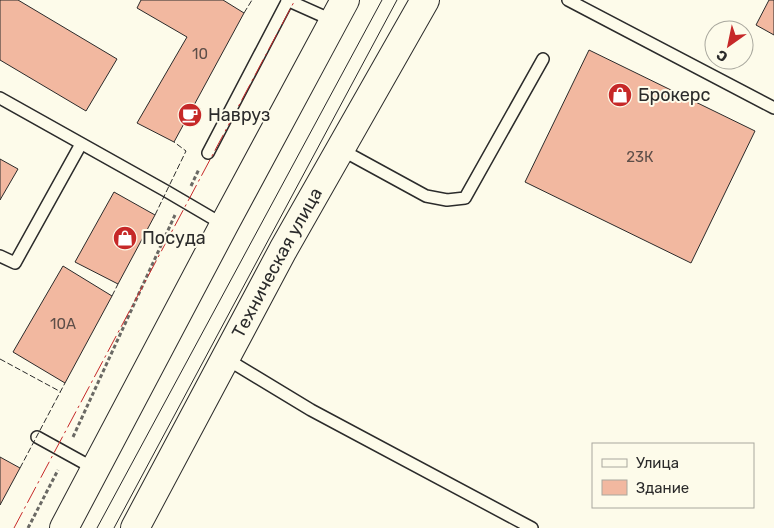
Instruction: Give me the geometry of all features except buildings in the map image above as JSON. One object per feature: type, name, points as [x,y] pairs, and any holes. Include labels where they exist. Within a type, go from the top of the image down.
[{"type":"main road","name":"Техническая улица","points":[[135,528],[283,250],[425,0]]},
{"type":"main road","points":[[64,528],[339,10]]},
{"type":"lane","points":[[208,153],[288,0],[339,10]]},
{"type":"lane","points":[[568,0],[774,108]]},
{"type":"lane","points":[[340,149],[426,196],[447,200],[465,198],[543,59]]},
{"type":"lane","points":[[0,98],[224,225]]},
{"type":"lane","points":[[0,256],[15,264],[81,144]]},
{"type":"lane","points":[[225,358],[311,410],[532,528]]},
{"type":"lane","points":[[37,437],[94,470]]},
{"type":"path","points":[[28,528],[66,454],[172,220],[208,153]]},
{"type":"tram line","points":[[97,528],[382,0]]},
{"type":"tram line","points":[[114,528],[397,0]]},
{"type":"fence","points":[[244,13],[252,0]]},
{"type":"fence","points":[[155,215],[186,151],[174,142]]},
{"type":"fence","points":[[112,296],[118,284]]},
{"type":"fence","points":[[0,359],[61,392]]},
{"type":"fence","points":[[20,468],[65,383]]},
{"type":"power","points":[[14,528],[295,0]]},
{"type":"place","name":"Брокерс","points":[[620,95]]},
{"type":"place","name":"Навруз","points":[[190,115]]},
{"type":"place","name":"Посуда","points":[[125,238]]}]
